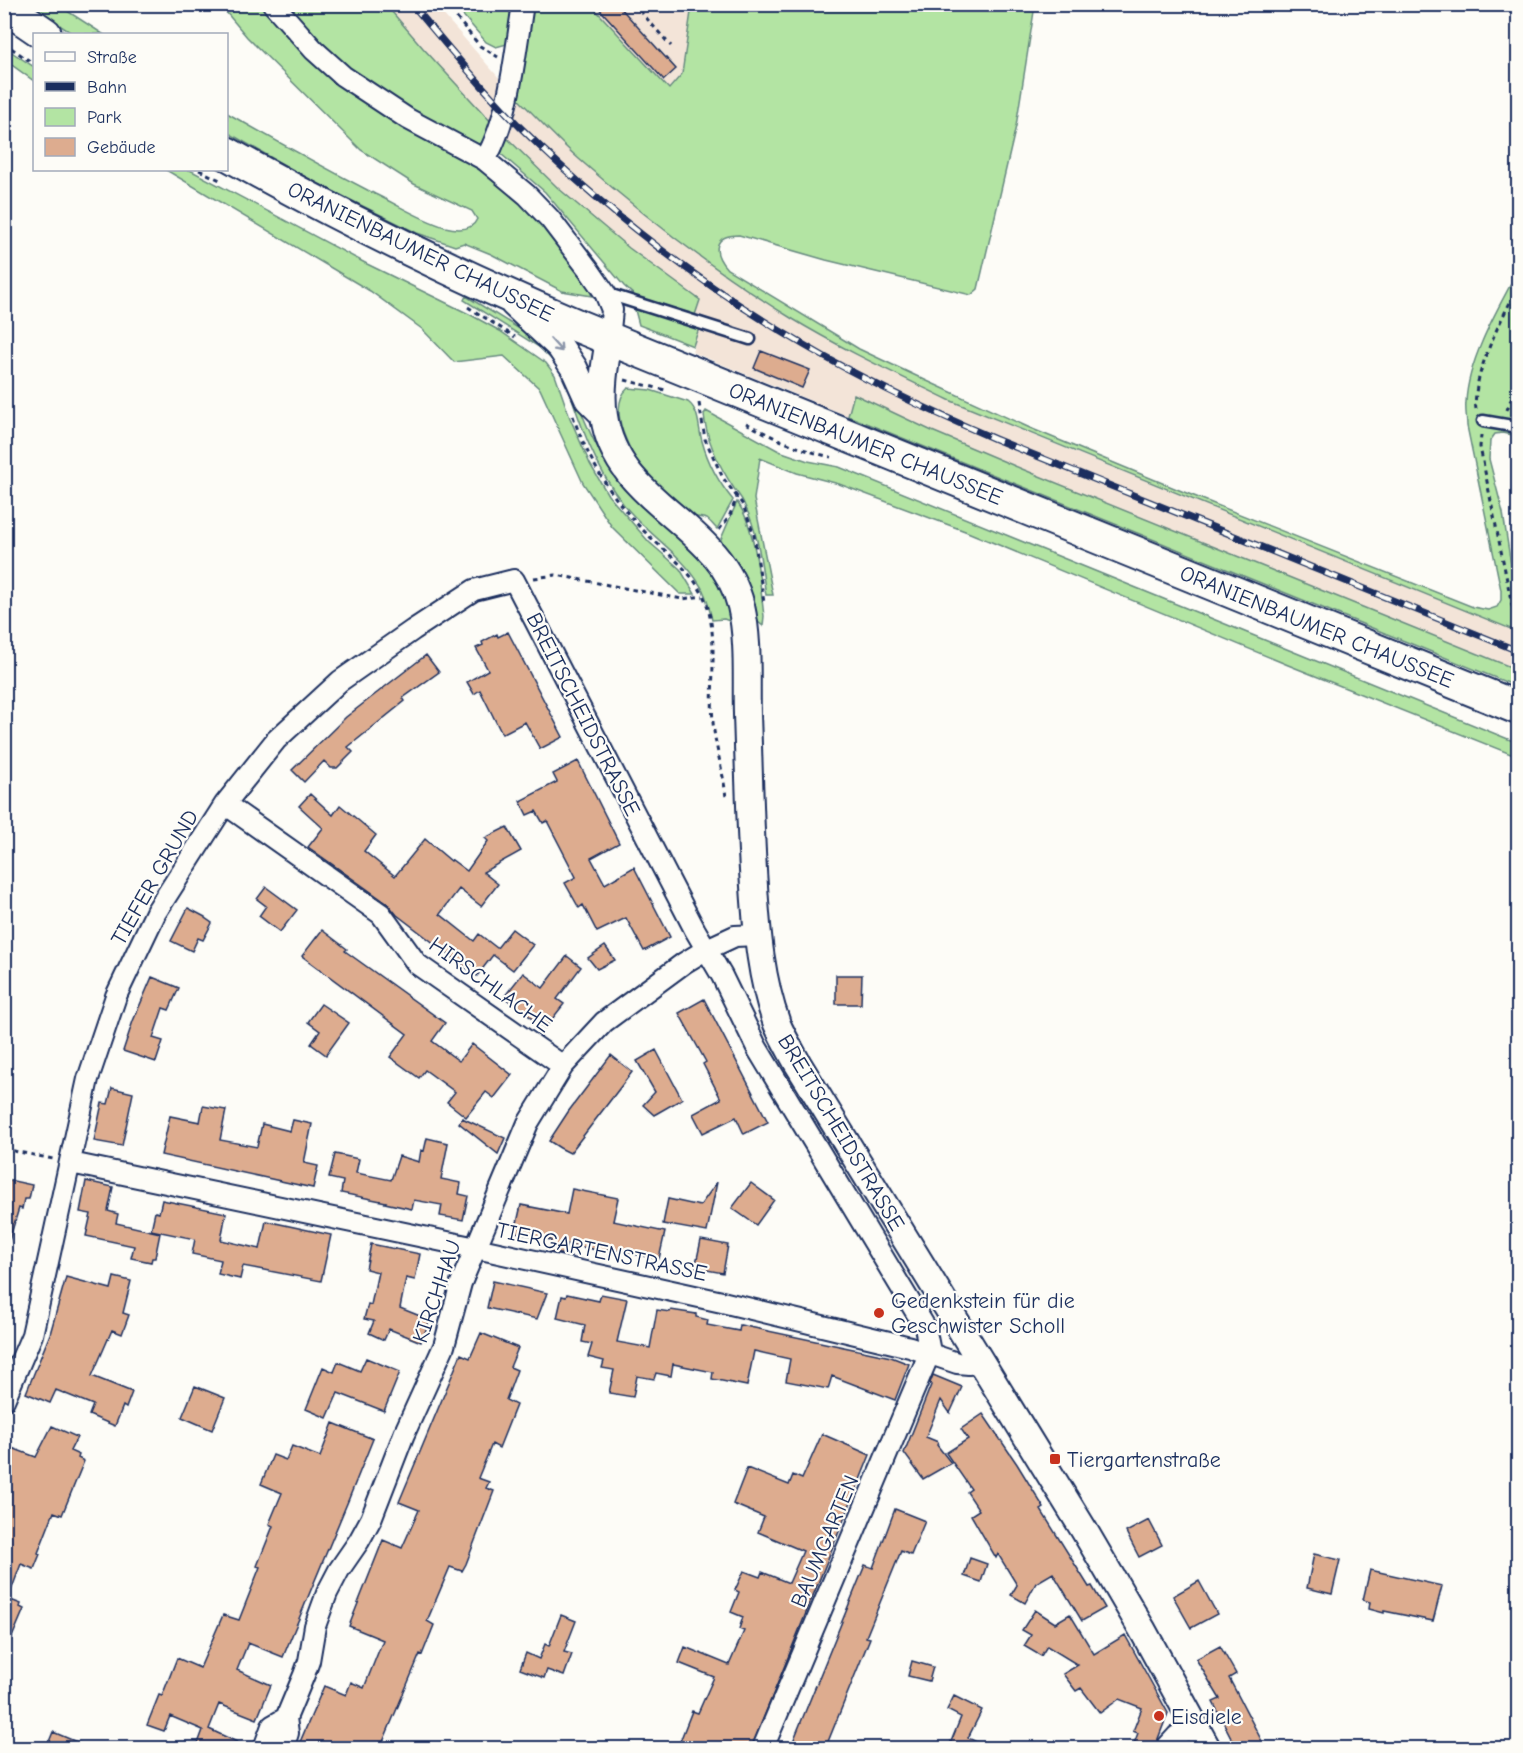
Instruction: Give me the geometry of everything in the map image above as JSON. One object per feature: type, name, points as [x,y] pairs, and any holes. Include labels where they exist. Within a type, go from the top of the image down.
[{"type":"main road","points":[[4,6],[44,33]]},
{"type":"main road","name":"ORANIENBAUMER CHAUSSEE","points":[[228,154],[301,194],[505,295],[1518,708]]},
{"type":"street","points":[[273,4],[314,50],[343,76],[408,119],[485,160],[527,195],[550,219],[605,293],[612,310],[609,339]]},
{"type":"street","points":[[485,160],[494,144],[501,121],[514,62],[523,4]]},
{"type":"street","name":"BREITSCHEIDSTRASSE","points":[[505,295],[560,347],[574,368],[588,399],[603,414]]},
{"type":"street","name":"BREITSCHEIDSTRASSE","points":[[609,339],[603,414],[612,445],[634,482],[704,543],[726,572],[741,606],[744,627],[752,853],[758,935],[765,983],[778,1026],[798,1064],[1142,1629],[1207,1749]]},
{"type":"street","name":"BREITSCHEIDSTRASSE","points":[[514,580],[706,948],[723,976],[757,1048],[924,1327],[930,1352]]},
{"type":"street","name":"TIEFER GRUND","points":[[4,1400],[32,1335],[88,1079],[116,996],[156,912],[225,804],[276,740],[340,681],[413,630],[474,590],[514,580]]},
{"type":"street","name":"HIRSCHLACHE","points":[[225,804],[381,914],[417,964],[563,1066]]},
{"type":"street","name":"KIRCHHAU","points":[[264,1749],[272,1726],[286,1718],[309,1661],[315,1626],[327,1593],[370,1519],[404,1434],[444,1346],[461,1283],[528,1123],[563,1066],[604,1022],[706,948],[735,936],[758,935]]},
{"type":"street","name":"TIERGARTENSTRASSE","points":[[71,1163],[733,1304],[930,1352],[957,1363],[969,1364],[979,1359]]},
{"type":"street","name":"BAUMGARTEN","points":[[763,1749],[930,1352]]},
{"type":"street","points":[[283,1749],[288,1733],[286,1718]]},
{"type":"street","points":[[1166,1749],[1177,1736],[1195,1724]]},
{"type":"lane","points":[[605,293],[750,339]]},
{"type":"lane","points":[[1483,421],[1518,427]]},
{"type":"path","points":[[445,4],[480,46],[500,58],[514,62]]},
{"type":"path","points":[[634,4],[671,46]]},
{"type":"path","points":[[4,43],[33,62]]},
{"type":"path","points":[[1515,620],[1480,447],[1483,421],[1475,408],[1476,390],[1491,343],[1518,288]]},
{"type":"path","points":[[1502,423],[1518,388]]},
{"type":"path","points":[[699,404],[705,438],[723,478],[743,505],[754,535],[765,610]]},
{"type":"path","points":[[572,411],[588,453],[624,509],[642,530],[685,569],[703,596],[711,626],[714,730],[727,804]]},
{"type":"path","points":[[704,543],[716,535],[729,517],[736,497]]},
{"type":"path","points":[[514,580],[556,575],[682,599],[703,596]]},
{"type":"path","points":[[4,1149],[71,1163]]},
{"type":"shaded area","points":[[386,5],[435,5],[514,95],[578,158],[649,217],[720,270],[865,358],[949,400],[1518,632],[1518,670],[1022,469],[932,431],[854,394],[848,416],[692,352],[699,328],[695,315],[700,300],[629,248],[558,188],[493,124]]},
{"type":"shaded area","points":[[591,5],[692,5],[682,74],[669,89]]},
{"type":"green space","points":[[29,5],[58,5],[101,33],[71,33]]},
{"type":"green space","points":[[220,5],[386,5],[493,124],[488,140],[476,145],[422,133],[497,181],[535,215],[584,278],[592,296],[562,291],[491,254],[464,243],[455,246],[417,233],[312,181],[228,133],[228,114],[427,220],[445,227],[459,229],[472,226],[477,219],[472,211],[414,184],[361,150],[247,37]]},
{"type":"green space","points":[[454,5],[514,5],[507,44],[496,47],[486,42]]},
{"type":"green space","points":[[530,5],[591,5],[669,89],[682,74],[692,5],[1035,5],[1016,126],[978,289],[971,295],[826,260],[739,235],[720,241],[717,251],[722,263],[727,269],[859,349],[1030,428],[1473,607],[1488,610],[1497,607],[1501,600],[1501,590],[1467,426],[1466,402],[1478,351],[1518,271],[1518,436],[1495,434],[1490,441],[1489,459],[1503,513],[1513,578],[1518,594],[1518,632],[949,400],[869,361],[791,318],[708,263],[629,202],[571,151],[514,95]]},
{"type":"green space","points":[[4,47],[33,66],[33,80],[5,60]]},
{"type":"green space","points":[[506,137],[558,188],[629,248],[700,300],[695,315],[635,296],[624,286],[545,192],[501,154]]},
{"type":"green space","points":[[168,171],[192,171],[367,264],[469,314],[500,331],[546,363],[555,375],[590,464],[608,495],[649,542],[680,569],[695,594],[680,594],[612,527],[583,483],[540,389],[504,356],[454,362],[422,329],[370,291]]},
{"type":"green space","points":[[466,296],[536,339],[548,350],[555,363],[539,347],[464,300]]},
{"type":"green space","points":[[635,310],[699,328],[693,346],[639,325]]},
{"type":"green space","points":[[569,378],[587,425],[610,468],[637,502],[681,536],[696,551],[710,569],[721,589],[732,622],[724,619],[712,620],[708,602],[692,574],[674,553],[633,515],[614,491],[583,429],[566,380]]},
{"type":"green space","points":[[628,388],[650,390],[688,402],[695,410],[707,457],[733,500],[717,529],[707,519],[691,515],[657,488],[634,458],[620,421],[621,398]]},
{"type":"green space","points":[[854,394],[932,431],[1022,469],[1518,670],[1518,687],[848,416]]},
{"type":"green space","points":[[706,411],[779,451],[808,461],[839,467],[1518,743],[1518,757],[1288,665],[965,531],[839,484],[797,473],[760,458],[754,499],[773,595],[766,595],[759,549],[750,517],[715,454],[705,424]]},
{"type":"green space","points":[[737,502],[753,540],[761,588],[763,626],[758,622],[752,623],[738,568],[721,544]]},
{"type":"building","points":[[595,4],[617,4],[676,69],[664,80]]},
{"type":"building","points":[[761,351],[810,370],[802,388],[754,368]]},
{"type":"building","points":[[508,632],[563,737],[540,749],[525,722],[502,734],[480,690],[474,694],[467,682],[488,670],[476,648],[497,634],[498,637]]},
{"type":"building","points":[[426,655],[439,672],[403,698],[405,701],[348,747],[353,752],[337,768],[331,768],[324,761],[304,782],[292,770],[346,717]]},
{"type":"building","points":[[578,761],[619,843],[591,858],[605,884],[634,867],[670,937],[644,951],[626,918],[597,932],[583,905],[579,908],[565,883],[576,877],[547,821],[543,823],[536,811],[527,815],[520,801],[557,782],[553,774]]},
{"type":"building","points":[[310,794],[333,815],[340,805],[376,835],[364,851],[395,876],[425,839],[467,871],[488,841],[485,838],[507,827],[521,851],[483,872],[498,884],[481,906],[459,889],[440,914],[474,941],[479,934],[497,948],[512,929],[533,945],[513,970],[493,955],[477,976],[397,915],[388,904],[308,847],[323,828],[299,806]]},
{"type":"building","points":[[266,887],[297,910],[280,932],[259,916],[266,906],[257,899]]},
{"type":"building","points":[[188,908],[212,923],[203,940],[198,938],[192,951],[171,941]]},
{"type":"building","points":[[322,930],[347,949],[345,951],[445,1023],[432,1041],[459,1061],[472,1044],[512,1075],[494,1098],[486,1092],[466,1117],[447,1102],[455,1092],[425,1070],[419,1078],[390,1057],[407,1034],[302,956]]},
{"type":"building","points":[[605,946],[615,960],[597,969],[588,958]]},
{"type":"building","points":[[567,956],[581,967],[557,999],[564,1004],[545,1028],[504,997],[523,973],[543,988]]},
{"type":"building","points":[[836,975],[862,975],[861,1004],[836,1004]]},
{"type":"building","points":[[152,977],[179,988],[169,1010],[163,1008],[153,1038],[163,1041],[156,1062],[123,1051]]},
{"type":"building","points":[[704,999],[768,1122],[744,1134],[736,1117],[703,1133],[693,1114],[721,1099],[703,1064],[706,1062],[679,1013]]},
{"type":"building","points":[[321,1004],[349,1023],[326,1055],[311,1044],[320,1031],[308,1022]]},
{"type":"building","points":[[656,1050],[682,1099],[654,1115],[643,1105],[655,1092],[637,1061]]},
{"type":"building","points":[[611,1055],[632,1072],[570,1153],[549,1141]]},
{"type":"building","points":[[112,1088],[133,1093],[122,1146],[94,1141],[102,1103],[108,1104]]},
{"type":"building","points":[[203,1106],[226,1110],[220,1140],[257,1147],[262,1124],[290,1131],[293,1120],[312,1124],[304,1163],[318,1166],[313,1188],[161,1155],[170,1116],[200,1122]]},
{"type":"building","points":[[462,1118],[505,1138],[498,1154],[459,1123]]},
{"type":"building","points":[[427,1138],[448,1143],[441,1179],[461,1183],[459,1194],[468,1196],[463,1220],[440,1216],[442,1205],[414,1200],[412,1209],[341,1193],[343,1181],[329,1178],[335,1154],[359,1159],[356,1173],[391,1180],[399,1156],[419,1162],[421,1150],[424,1151]]},
{"type":"building","points":[[4,1179],[32,1185],[29,1199],[24,1199],[22,1209],[19,1208],[8,1244],[4,1243]]},
{"type":"building","points":[[86,1181],[113,1187],[108,1211],[118,1214],[116,1223],[160,1233],[155,1258],[152,1258],[151,1262],[131,1258],[134,1246],[86,1236],[91,1214],[80,1212]]},
{"type":"building","points":[[717,1182],[707,1232],[663,1224],[668,1199],[700,1206]]},
{"type":"building","points":[[751,1183],[774,1200],[756,1225],[732,1208]]},
{"type":"building","points":[[572,1189],[618,1198],[613,1221],[665,1232],[659,1259],[567,1244],[565,1255],[549,1252],[551,1240],[515,1232],[521,1205],[567,1214]]},
{"type":"building","points":[[162,1200],[226,1213],[221,1240],[260,1249],[266,1221],[331,1235],[321,1281],[243,1266],[240,1279],[218,1274],[221,1260],[192,1254],[195,1239],[151,1230],[155,1212],[159,1213]]},
{"type":"building","points":[[701,1240],[728,1245],[723,1273],[695,1268]]},
{"type":"building","points":[[371,1244],[420,1254],[415,1280],[406,1278],[400,1308],[430,1320],[421,1342],[389,1329],[384,1340],[369,1333],[374,1321],[364,1319],[368,1304],[371,1305],[378,1272],[366,1269]]},
{"type":"building","points":[[66,1277],[111,1289],[114,1277],[131,1281],[123,1313],[129,1315],[122,1334],[112,1330],[92,1376],[132,1392],[115,1426],[89,1415],[93,1405],[56,1390],[50,1403],[26,1393],[50,1334]]},
{"type":"building","points":[[493,1281],[547,1293],[537,1319],[487,1308]]},
{"type":"building","points":[[567,1294],[599,1301],[601,1294],[627,1299],[617,1342],[650,1348],[657,1310],[670,1312],[671,1310],[696,1314],[696,1317],[708,1320],[707,1325],[739,1331],[740,1325],[891,1357],[909,1364],[895,1400],[832,1376],[828,1389],[786,1381],[790,1359],[754,1351],[747,1386],[712,1379],[713,1372],[673,1364],[671,1376],[656,1373],[654,1379],[637,1376],[633,1397],[609,1393],[614,1370],[602,1368],[604,1361],[588,1357],[592,1344],[582,1342],[585,1325],[557,1318],[562,1296],[566,1297]]},
{"type":"building","points":[[481,1333],[518,1348],[510,1367],[517,1370],[506,1400],[516,1405],[499,1448],[492,1444],[478,1478],[489,1482],[486,1488],[494,1491],[466,1564],[462,1571],[450,1567],[427,1621],[434,1625],[380,1749],[297,1749],[324,1686],[346,1695],[351,1682],[364,1688],[383,1640],[349,1626],[383,1540],[402,1548],[419,1510],[399,1502],[461,1354],[470,1358]]},
{"type":"building","points":[[366,1358],[400,1372],[384,1411],[338,1393],[327,1418],[306,1409],[323,1367],[334,1372],[338,1362],[360,1371]]},
{"type":"building","points":[[933,1375],[962,1387],[950,1413],[941,1400],[926,1437],[938,1442],[937,1445],[951,1463],[923,1479],[904,1453]]},
{"type":"building","points":[[195,1386],[225,1398],[212,1430],[182,1417]]},
{"type":"building","points":[[983,1414],[1044,1508],[1041,1510],[1089,1587],[1092,1586],[1105,1608],[1082,1621],[1053,1573],[1036,1583],[1025,1603],[1011,1595],[1017,1585],[998,1554],[996,1558],[971,1515],[979,1510],[967,1492],[971,1489],[946,1453],[968,1439],[961,1429]]},
{"type":"building","points":[[333,1423],[373,1439],[348,1501],[283,1657],[248,1643],[237,1670],[271,1685],[257,1719],[219,1704],[209,1729],[252,1749],[196,1749],[203,1730],[170,1716],[164,1731],[147,1725],[159,1695],[162,1696],[177,1658],[200,1668],[223,1615],[239,1620],[260,1567],[257,1566],[273,1526],[269,1524],[282,1493],[261,1484],[273,1455],[286,1460],[292,1446],[320,1457]]},
{"type":"building","points":[[52,1426],[77,1437],[70,1451],[79,1455],[78,1458],[84,1461],[62,1515],[54,1512],[34,1569],[21,1564],[8,1599],[21,1604],[20,1607],[24,1609],[4,1656],[4,1445],[36,1457]]},
{"type":"building","points":[[822,1434],[870,1455],[751,1749],[677,1749],[692,1711],[698,1713],[714,1677],[679,1663],[685,1647],[729,1665],[744,1631],[739,1629],[743,1617],[731,1612],[739,1592],[735,1590],[744,1571],[760,1577],[762,1572],[789,1583],[803,1551],[758,1532],[764,1517],[733,1504],[747,1468],[789,1485],[793,1475],[802,1479]]},
{"type":"building","points":[[895,1509],[925,1521],[911,1555],[901,1551],[866,1637],[870,1638],[825,1749],[790,1749],[865,1565],[873,1568]]},
{"type":"building","points":[[1149,1520],[1162,1545],[1139,1557],[1126,1532]]},
{"type":"building","points":[[1314,1554],[1340,1560],[1332,1594],[1307,1588]]},
{"type":"building","points":[[970,1558],[987,1564],[981,1582],[964,1576]]},
{"type":"building","points":[[1370,1570],[1442,1586],[1433,1621],[1369,1609],[1370,1602],[1363,1600]]},
{"type":"building","points":[[1199,1581],[1217,1614],[1191,1628],[1173,1596]]},
{"type":"building","points":[[1035,1610],[1055,1623],[1070,1614],[1094,1654],[1125,1635],[1168,1713],[1154,1749],[1132,1749],[1138,1733],[1133,1731],[1142,1708],[1119,1699],[1100,1713],[1081,1688],[1076,1691],[1063,1674],[1078,1665],[1047,1646],[1041,1656],[1024,1646],[1031,1635],[1022,1630]]},
{"type":"building","points":[[561,1615],[576,1621],[564,1652],[572,1654],[564,1676],[547,1670],[544,1678],[520,1669],[526,1653],[539,1659],[545,1644],[549,1646]]},
{"type":"building","points":[[1220,1646],[1236,1674],[1229,1678],[1266,1749],[1237,1749],[1213,1702],[1220,1699],[1196,1659]]},
{"type":"building","points":[[912,1661],[933,1667],[929,1681],[908,1676]]},
{"type":"building","points":[[954,1696],[982,1710],[968,1738],[992,1749],[948,1749],[961,1717],[947,1710]]},
{"type":"building","points":[[53,1732],[91,1748],[91,1749],[46,1749]]},
{"type":"railway","points":[[412,4],[520,127],[586,188],[691,272],[804,345],[850,371],[946,418],[1518,651]]},
{"type":"place","name":"Gedenkstein für die Geschwister Scholl","points":[[879,1313]]},
{"type":"place","name":"Tiergartenstraße","points":[[1055,1459]]},
{"type":"place","name":"Eisdiele","points":[[1159,1716]]}]
